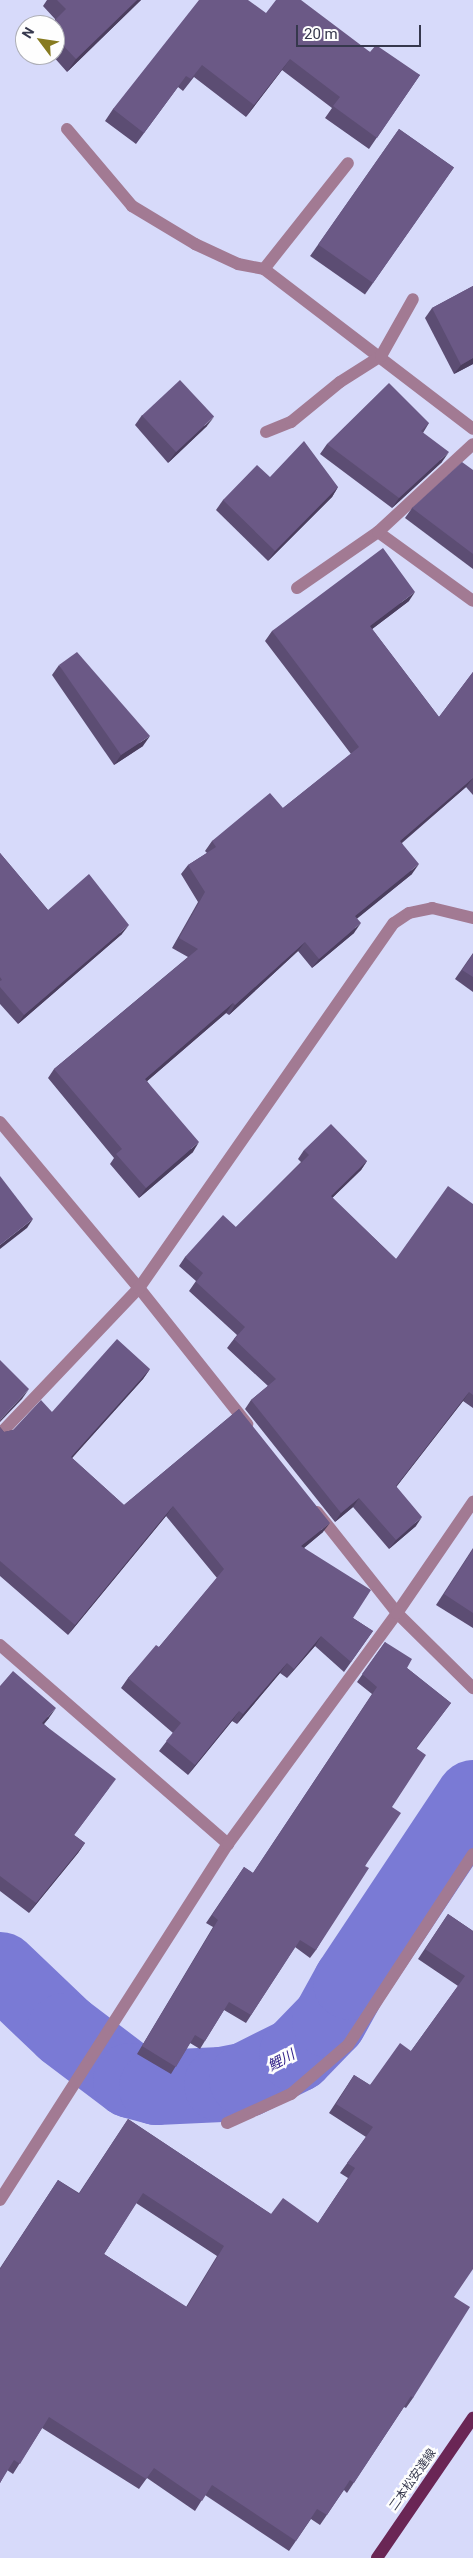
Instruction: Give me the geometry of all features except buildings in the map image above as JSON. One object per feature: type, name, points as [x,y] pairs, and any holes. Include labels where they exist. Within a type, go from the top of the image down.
[{"type":"main road","name":"二本松安達線","points":[[376,2558],[473,2418]]},
{"type":"street","points":[[67,129],[132,206],[212,252],[238,264],[264,269],[381,356],[473,429]]},
{"type":"street","points":[[264,269],[348,163]]},
{"type":"street","points":[[266,432],[291,422],[340,382],[381,356],[413,298]]},
{"type":"street","points":[[297,588],[378,532],[473,444]]},
{"type":"street","points":[[378,532],[473,601]]},
{"type":"street","points":[[0,1434],[139,1288],[394,923],[409,913],[432,908],[473,918]]},
{"type":"street","points":[[0,1122],[139,1288],[256,1435]]},
{"type":"street","points":[[0,2200],[70,2093],[107,2030],[228,1844],[397,1614],[473,1502]]},
{"type":"street","points":[[311,1505],[397,1614],[473,1688]]},
{"type":"street","points":[[0,1645],[228,1844]]},
{"type":"street","points":[[227,2123],[291,2094],[348,2045],[473,1854]]},
{"type":"waterway","name":"鯉川","points":[[0,1969],[64,2030],[130,2080],[156,2087],[221,2084],[246,2079],[296,2054],[329,2020],[350,1982],[473,1797]]}]
